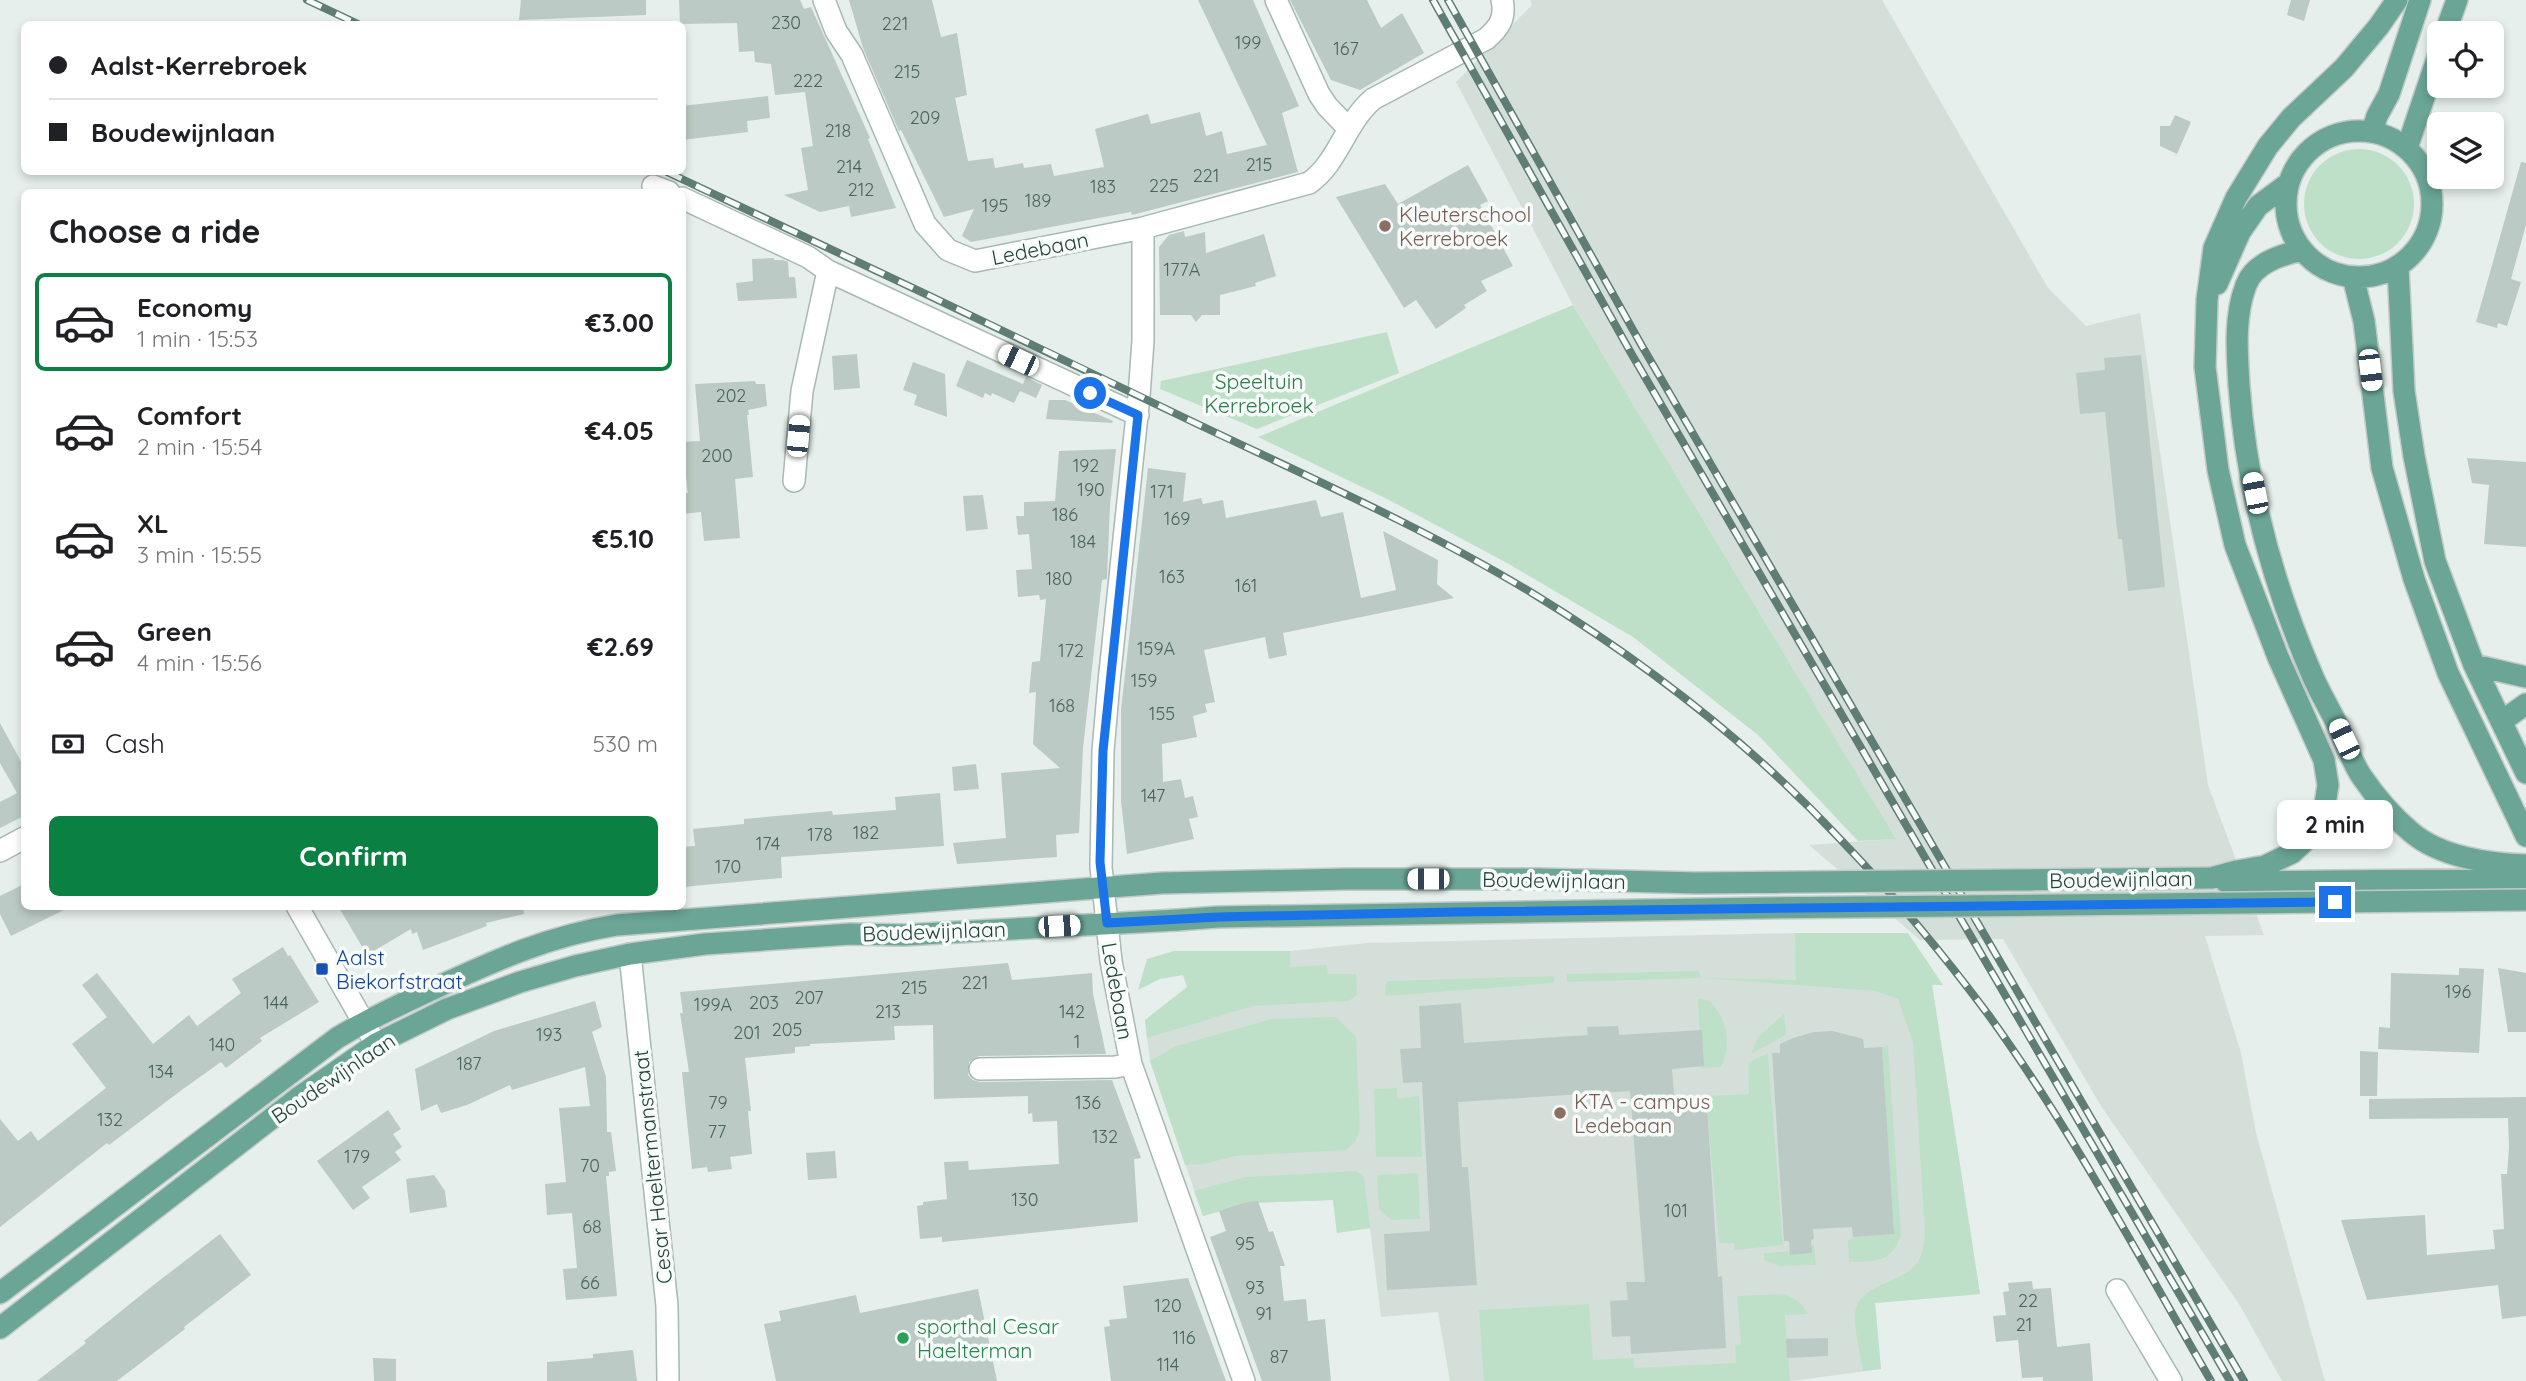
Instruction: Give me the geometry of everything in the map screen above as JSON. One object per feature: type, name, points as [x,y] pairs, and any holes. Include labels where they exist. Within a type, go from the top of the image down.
[{"type":"main road","name":"Boudewijnlaan","points":[[2211,878],[2265,866],[2292,853],[2310,836],[2324,811],[2328,785],[2324,760],[2278,657],[2235,545],[2218,470],[2205,367],[2207,300],[2214,248],[2236,198],[2268,146],[2291,118],[2344,68],[2397,0]]},
{"type":"main road","points":[[2372,132],[2389,94],[2420,0]]},
{"type":"main road","points":[[2449,21],[2457,0]]},
{"type":"main road","points":[[2407,148],[2427,89]]},
{"type":"main road","points":[[2345,132],[2372,132],[2407,148],[2424,170],[2433,196],[2431,223],[2419,248],[2399,267],[2377,276],[2353,277],[2334,273],[2316,264],[2302,250],[2287,218],[2289,183],[2301,159],[2321,142],[2345,132]]},
{"type":"main road","points":[[2207,300],[2219,281],[2240,232],[2258,206],[2289,183]]},
{"type":"main road","points":[[2302,250],[2263,265],[2253,274],[2246,285],[2236,352],[2241,409],[2260,518],[2289,619],[2361,775],[2390,812],[2426,842],[2462,857],[2497,864],[2526,865]]},
{"type":"main road","points":[[2399,267],[2404,391],[2435,561],[2474,665],[2526,773]]},
{"type":"main road","points":[[2353,277],[2364,321],[2382,468],[2414,579],[2448,673],[2526,836]]},
{"type":"main road","points":[[2474,665],[2526,677]]},
{"type":"main road","points":[[2502,721],[2526,704]]},
{"type":"main road","name":"Boudewijnlaan","points":[[0,1293],[304,1062],[363,1022],[506,955],[590,930],[630,924],[1177,883],[1347,879],[1541,879],[1697,883],[2211,878],[2233,883],[2526,879]]},
{"type":"main road","name":"Boudewijnlaan","points":[[0,1328],[298,1098],[376,1044],[447,1009],[520,982],[630,954],[705,944],[850,934],[904,934],[1218,917],[1720,908],[2526,900]]},
{"type":"street","name":"Ledebaan","points":[[824,0],[836,31],[852,55],[925,224],[948,250],[975,261],[1143,228],[1143,341],[1138,415],[1103,751],[1100,862],[1111,961],[1131,1064],[1244,1381]]},
{"type":"street","points":[[1276,0],[1319,94],[1348,128]]},
{"type":"street","points":[[1143,228],[1310,183],[1324,170],[1348,128],[1373,99],[1486,39],[1497,30],[1502,20],[1502,0]]},
{"type":"street","points":[[686,200],[808,257],[828,271],[1138,415]]},
{"type":"street","points":[[794,481],[803,391],[828,271]]},
{"type":"street","points":[[0,851],[21,840]]},
{"type":"street","points":[[299,910],[376,1044]]},
{"type":"street","name":"Cesar Haeltermanstraat","points":[[630,954],[667,1306],[668,1381]]},
{"type":"street","points":[[980,1069],[1115,1067],[1131,1064]]},
{"type":"street","points":[[2117,1290],[2171,1381]]},
{"type":"shaded area","points":[[1530,0],[1882,0],[2048,288],[2086,326],[2140,313],[2208,785],[2264,935],[2205,936],[2241,1053],[2256,1133],[2325,1381],[2282,1381],[2239,1304],[2101,1106],[2003,939],[1920,940],[1809,845],[1895,839],[1573,305],[1456,82],[1532,5]]},
{"type":"shaded area","name":"KTA - campus Ledebaan","points":[[1795,933],[1797,980],[1932,985],[1980,1294],[1875,1303],[1881,1369],[1792,1381],[1450,1381],[1438,1312],[1381,1317],[1370,1228],[1337,1233],[1333,1200],[1249,1203],[1203,1216],[1150,1061],[1145,1020],[1290,967],[1290,951],[1367,943]]},
{"type":"green space","points":[[2359,149],[2380,154],[2398,165],[2409,183],[2414,204],[2409,225],[2398,243],[2380,254],[2359,259],[2338,254],[2320,243],[2309,225],[2304,204],[2309,183],[2320,165],[2338,154]]},
{"type":"green space","points":[[1573,305],[1896,839],[1858,841],[1758,735],[1633,637],[1507,563],[1389,500],[1258,437]]},
{"type":"green space","name":"Speeltuin Kerrebroek","points":[[1387,332],[1399,373],[1257,429],[1160,389],[1161,381]]},
{"type":"green space","points":[[1795,933],[1908,933],[1943,985],[1932,985],[1980,1294],[1875,1303],[1881,1369],[1863,1371],[1855,1312],[1866,1294],[1914,1267],[1922,1252],[1925,1231],[1913,1042],[1898,999],[1876,991],[1701,978],[1796,980]]},
{"type":"green space","points":[[1174,951],[1290,951],[1290,967],[1327,965],[1328,974],[1356,974],[1357,995],[1349,1001],[1253,1006],[1147,1038],[1145,1020],[1187,987],[1183,975],[1160,979],[1138,990],[1147,959]]},
{"type":"green space","points":[[1699,971],[1701,978],[1567,982],[1567,974]]},
{"type":"green space","points":[[1554,976],[1554,983],[1386,996],[1385,985],[1388,981]]},
{"type":"green space","points":[[1698,998],[1710,1001],[1724,1024],[1727,1041],[1721,1067],[1701,1068]]},
{"type":"green space","points":[[1784,1014],[1786,1035],[1751,1054],[1758,1037]]},
{"type":"green space","points":[[1336,1017],[1356,1037],[1360,1130],[1355,1142],[1346,1150],[1236,1156],[1204,1164],[1185,1165],[1150,1061],[1176,1046],[1272,1019]]},
{"type":"green space","points":[[1888,1046],[1901,1236],[1892,1252],[1881,1259],[1849,1262],[1848,1241],[1853,1237],[1894,1234],[1882,1047]]},
{"type":"green space","points":[[1768,1053],[1783,1245],[1735,1250],[1734,1243],[1719,1243],[1706,1096],[1749,1094],[1748,1063]]},
{"type":"green space","points":[[1397,1088],[1397,1099],[1419,1096],[1422,1157],[1376,1157],[1374,1089]]},
{"type":"green space","points":[[1356,1171],[1364,1177],[1370,1228],[1337,1233],[1333,1200],[1249,1203],[1203,1216],[1194,1191],[1246,1177]]},
{"type":"green space","points":[[1418,1173],[1420,1219],[1391,1220],[1379,1209],[1377,1175]]},
{"type":"green space","points":[[1811,1245],[1814,1245],[1816,1265],[1779,1266],[1764,1260],[1764,1253],[1812,1253]]},
{"type":"green space","points":[[1783,1294],[1798,1301],[1808,1314],[1785,1315],[1790,1381],[1484,1381],[1479,1310],[1589,1304],[1593,1360],[1633,1358],[1634,1368],[1736,1363],[1735,1345],[1741,1344],[1737,1296]]},
{"type":"building","points":[[521,0],[646,0],[646,15],[519,20]]},
{"type":"building","points":[[679,0],[800,0],[804,9],[811,7],[870,138],[868,139],[896,208],[851,217],[849,206],[820,212],[784,195],[808,190],[801,148],[813,146],[805,92],[775,95],[771,64],[755,62],[754,51],[739,52],[737,23],[686,24],[686,21],[680,21]]},
{"type":"building","points":[[849,0],[932,0],[941,37],[957,33],[967,95],[955,98],[968,161],[993,158],[995,168],[1023,163],[1024,168],[1051,164],[1054,176],[1104,167],[1095,129],[1148,114],[1151,124],[1200,112],[1206,136],[1222,131],[1227,154],[1267,145],[1198,0],[1253,0],[1299,106],[1282,113],[1298,172],[1132,215],[1131,212],[971,242],[962,236],[974,209],[944,217],[901,130],[899,131],[863,48]]},
{"type":"building","points":[[1290,0],[1367,0],[1381,28],[1402,13],[1424,53],[1360,90],[1331,80]]},
{"type":"building","points":[[2291,0],[2310,0],[2304,21],[2287,15]]},
{"type":"building","points":[[768,96],[770,118],[747,121],[748,132],[686,140],[686,106]]},
{"type":"building","points":[[2175,115],[2191,122],[2177,154],[2160,146],[2160,126],[2170,126]]},
{"type":"building","points":[[2521,162],[2526,163],[2526,225],[2511,279],[2521,282],[2507,326],[2498,323],[2497,328],[2476,322]]},
{"type":"building","points":[[1468,165],[1488,201],[1480,205],[1513,266],[1481,281],[1487,291],[1464,305],[1466,308],[1436,329],[1416,300],[1404,308],[1336,197],[1385,184],[1398,204]]},
{"type":"building","points":[[1184,231],[1185,237],[1205,232],[1206,253],[1264,234],[1276,276],[1255,283],[1256,286],[1220,295],[1220,315],[1202,315],[1196,322],[1191,315],[1160,315],[1159,247],[1169,235]]},
{"type":"building","points":[[774,258],[788,262],[789,277],[795,277],[797,298],[738,301],[736,283],[753,281],[752,259]]},
{"type":"building","points":[[857,354],[860,388],[834,390],[832,356]]},
{"type":"building","points":[[2141,355],[2165,587],[2128,591],[2122,539],[2118,539],[2105,412],[2080,414],[2076,373],[2105,370],[2104,358]]},
{"type":"building","points":[[967,360],[1023,384],[1026,377],[1042,385],[1036,398],[1020,391],[1014,403],[992,393],[991,396],[985,393],[983,398],[956,386]]},
{"type":"building","points":[[913,362],[945,374],[947,417],[914,405],[917,395],[903,390]]},
{"type":"building","points":[[755,381],[756,384],[765,384],[767,406],[748,410],[747,415],[753,477],[735,479],[740,538],[704,541],[701,512],[686,514],[686,442],[700,441],[695,384]]},
{"type":"building","points":[[1049,400],[1065,400],[1113,421],[1046,419]]},
{"type":"building","points":[[1116,449],[1110,505],[1107,579],[1102,580],[1083,748],[1079,833],[1056,835],[1057,857],[957,864],[953,843],[1006,838],[1001,773],[1060,768],[1033,744],[1036,692],[1029,693],[1032,662],[1040,661],[1046,599],[1040,600],[1039,595],[1018,597],[1016,570],[1032,569],[1029,534],[1018,535],[1016,516],[1024,516],[1024,502],[1055,501],[1059,451]]},
{"type":"building","points":[[2467,458],[2526,462],[2526,547],[2484,544],[2489,485],[2472,483]]},
{"type":"building","points":[[1148,468],[1186,473],[1183,502],[1201,498],[1203,504],[1223,500],[1226,518],[1316,500],[1321,517],[1343,512],[1361,598],[1396,590],[1383,531],[1438,560],[1437,584],[1454,598],[1283,633],[1287,655],[1269,659],[1265,637],[1204,650],[1215,702],[1205,704],[1207,712],[1193,716],[1197,737],[1162,744],[1163,782],[1181,779],[1185,798],[1193,796],[1198,817],[1189,819],[1194,839],[1127,854],[1121,801],[1121,710]]},
{"type":"building","points":[[983,495],[988,529],[966,531],[963,496]]},
{"type":"building","points":[[0,723],[21,762],[21,818],[0,828],[0,802],[17,793],[0,763]]},
{"type":"building","points":[[976,764],[979,789],[954,791],[952,767]]},
{"type":"building","points":[[940,793],[944,846],[781,857],[782,878],[686,887],[686,847],[695,846],[693,829],[744,824],[744,819],[776,816],[832,811],[833,815],[896,810],[895,797]]},
{"type":"building","points":[[21,886],[21,910],[64,910],[11,936],[0,914],[0,896]]},
{"type":"building","points":[[340,910],[524,910],[524,914],[486,923],[487,926],[423,950],[417,932],[412,934],[411,929],[367,955]]},
{"type":"building","points":[[283,947],[319,1002],[260,1038],[262,1041],[226,1068],[221,1062],[109,1145],[107,1143],[0,1227],[0,1119],[18,1141],[31,1131],[38,1141],[106,1088],[72,1044],[107,1017],[82,985],[97,973],[153,1044],[189,1015],[197,1026],[241,993],[232,979]]},
{"type":"building","points":[[1008,963],[1012,980],[1092,973],[1093,994],[1106,1054],[979,1056],[969,1062],[968,1075],[980,1082],[1112,1080],[1141,1158],[1134,1159],[1138,1222],[942,1242],[942,1237],[920,1239],[917,1206],[923,1205],[923,1202],[947,1199],[944,1162],[968,1161],[969,1170],[1059,1164],[1057,1121],[1033,1122],[1032,1113],[1028,1114],[1028,1096],[934,1099],[933,1025],[894,1026],[895,1040],[810,1044],[795,1047],[795,1053],[745,1058],[751,1111],[748,1111],[752,1154],[730,1157],[732,1169],[708,1172],[707,1167],[692,1169],[682,1072],[689,1072],[680,1013],[683,1013],[680,992]]},
{"type":"building","points":[[2459,968],[2484,969],[2479,1053],[2378,1049],[2379,1027],[2390,1028],[2391,973],[2459,975]]},
{"type":"building","points":[[2498,968],[2526,973],[2526,1032],[2508,1032]]},
{"type":"building","points":[[595,1001],[602,1027],[592,1032],[606,1077],[607,1132],[611,1132],[616,1171],[609,1172],[609,1176],[606,1176],[617,1296],[566,1300],[563,1269],[577,1268],[572,1213],[547,1215],[545,1184],[566,1182],[559,1108],[590,1106],[585,1067],[512,1090],[510,1085],[467,1105],[441,1113],[437,1104],[421,1111],[415,1069],[494,1031]]},
{"type":"building","points":[[1461,1003],[1464,1043],[1588,1035],[1587,1027],[1618,1026],[1619,1035],[1702,1030],[1704,1066],[1672,1069],[1675,1107],[1707,1105],[1718,1277],[1722,1276],[1726,1348],[1631,1354],[1630,1336],[1612,1337],[1610,1301],[1628,1300],[1626,1282],[1645,1282],[1630,1091],[1458,1102],[1462,1167],[1468,1167],[1477,1285],[1387,1290],[1384,1234],[1430,1231],[1422,1082],[1403,1083],[1400,1049],[1421,1048],[1419,1006]]},
{"type":"building","points":[[1833,1031],[1863,1039],[1864,1048],[1882,1047],[1894,1234],[1853,1237],[1852,1227],[1813,1229],[1812,1253],[1790,1255],[1789,1241],[1784,1241],[1772,1053],[1780,1053],[1780,1044],[1793,1038],[1814,1032]]},
{"type":"building","points":[[2360,1051],[2378,1052],[2377,1096],[2360,1096]]},
{"type":"building","points":[[2526,1097],[2526,1316],[2502,1319],[2498,1285],[2367,1300],[2341,1220],[2425,1215],[2427,1255],[2495,1249],[2493,1230],[2504,1229],[2501,1174],[2507,1174],[2509,1148],[2508,1118],[2369,1119],[2369,1099]]},
{"type":"building","points":[[388,1110],[401,1129],[393,1134],[402,1147],[395,1152],[401,1160],[362,1187],[370,1198],[353,1210],[317,1161]]},
{"type":"building","points":[[835,1151],[837,1178],[808,1180],[806,1153]]},
{"type":"building","points":[[434,1175],[445,1191],[447,1207],[410,1213],[406,1179]]},
{"type":"building","points":[[1258,1201],[1269,1232],[1273,1231],[1285,1266],[1280,1266],[1284,1301],[1306,1299],[1308,1321],[1325,1319],[1331,1381],[1262,1381],[1210,1237],[1226,1231],[1219,1211]]},
{"type":"building","points":[[220,1234],[251,1275],[184,1327],[185,1329],[117,1381],[37,1381],[151,1287]]},
{"type":"building","points":[[1188,1278],[1226,1381],[1111,1381],[1104,1327],[1110,1326],[1109,1320],[1127,1318],[1123,1286]]},
{"type":"building","points":[[2032,1281],[2033,1289],[2051,1288],[2057,1347],[2090,1343],[2093,1381],[2043,1381],[2043,1377],[2022,1378],[2018,1340],[1996,1342],[1993,1316],[2006,1315],[2003,1292],[2009,1291],[2008,1283]]},
{"type":"building","name":"sporthal Cesar Haelterman","points":[[978,1289],[997,1381],[776,1381],[764,1324],[781,1321],[779,1311],[856,1295],[860,1313]]},
{"type":"building","points":[[1828,1338],[1828,1356],[1787,1358],[1786,1339]]},
{"type":"building","points":[[633,1350],[637,1381],[547,1381],[547,1362],[593,1358],[593,1354]]},
{"type":"building","points":[[373,1358],[396,1359],[396,1381],[374,1381]]},
{"type":"railway","points":[[307,0],[352,21]]},
{"type":"railway","points":[[1433,0],[1631,353],[2230,1381]]},
{"type":"railway","points":[[1448,0],[1642,346],[2244,1381]]},
{"type":"railway","points":[[673,175],[994,326],[1449,546],[1574,619],[1695,706],[1770,770],[1840,839],[1937,948],[1973,994],[2050,1105],[2211,1381]]},
{"type":"place","name":"Kleuterschool Kerrebroek","points":[[1385,226]]},
{"type":"place","name":"Aalst Biekorfstraat","points":[[322,969]]},
{"type":"place","name":"KTA - campus Ledebaan","points":[[1560,1113]]},
{"type":"place","name":"sporthal Cesar Haelterman","points":[[903,1338]]},
{"type":"route","points":[[1090,393],[1138,415],[1103,751],[1100,862],[1107,923],[1218,917],[1455,912],[2335,902]]}]
